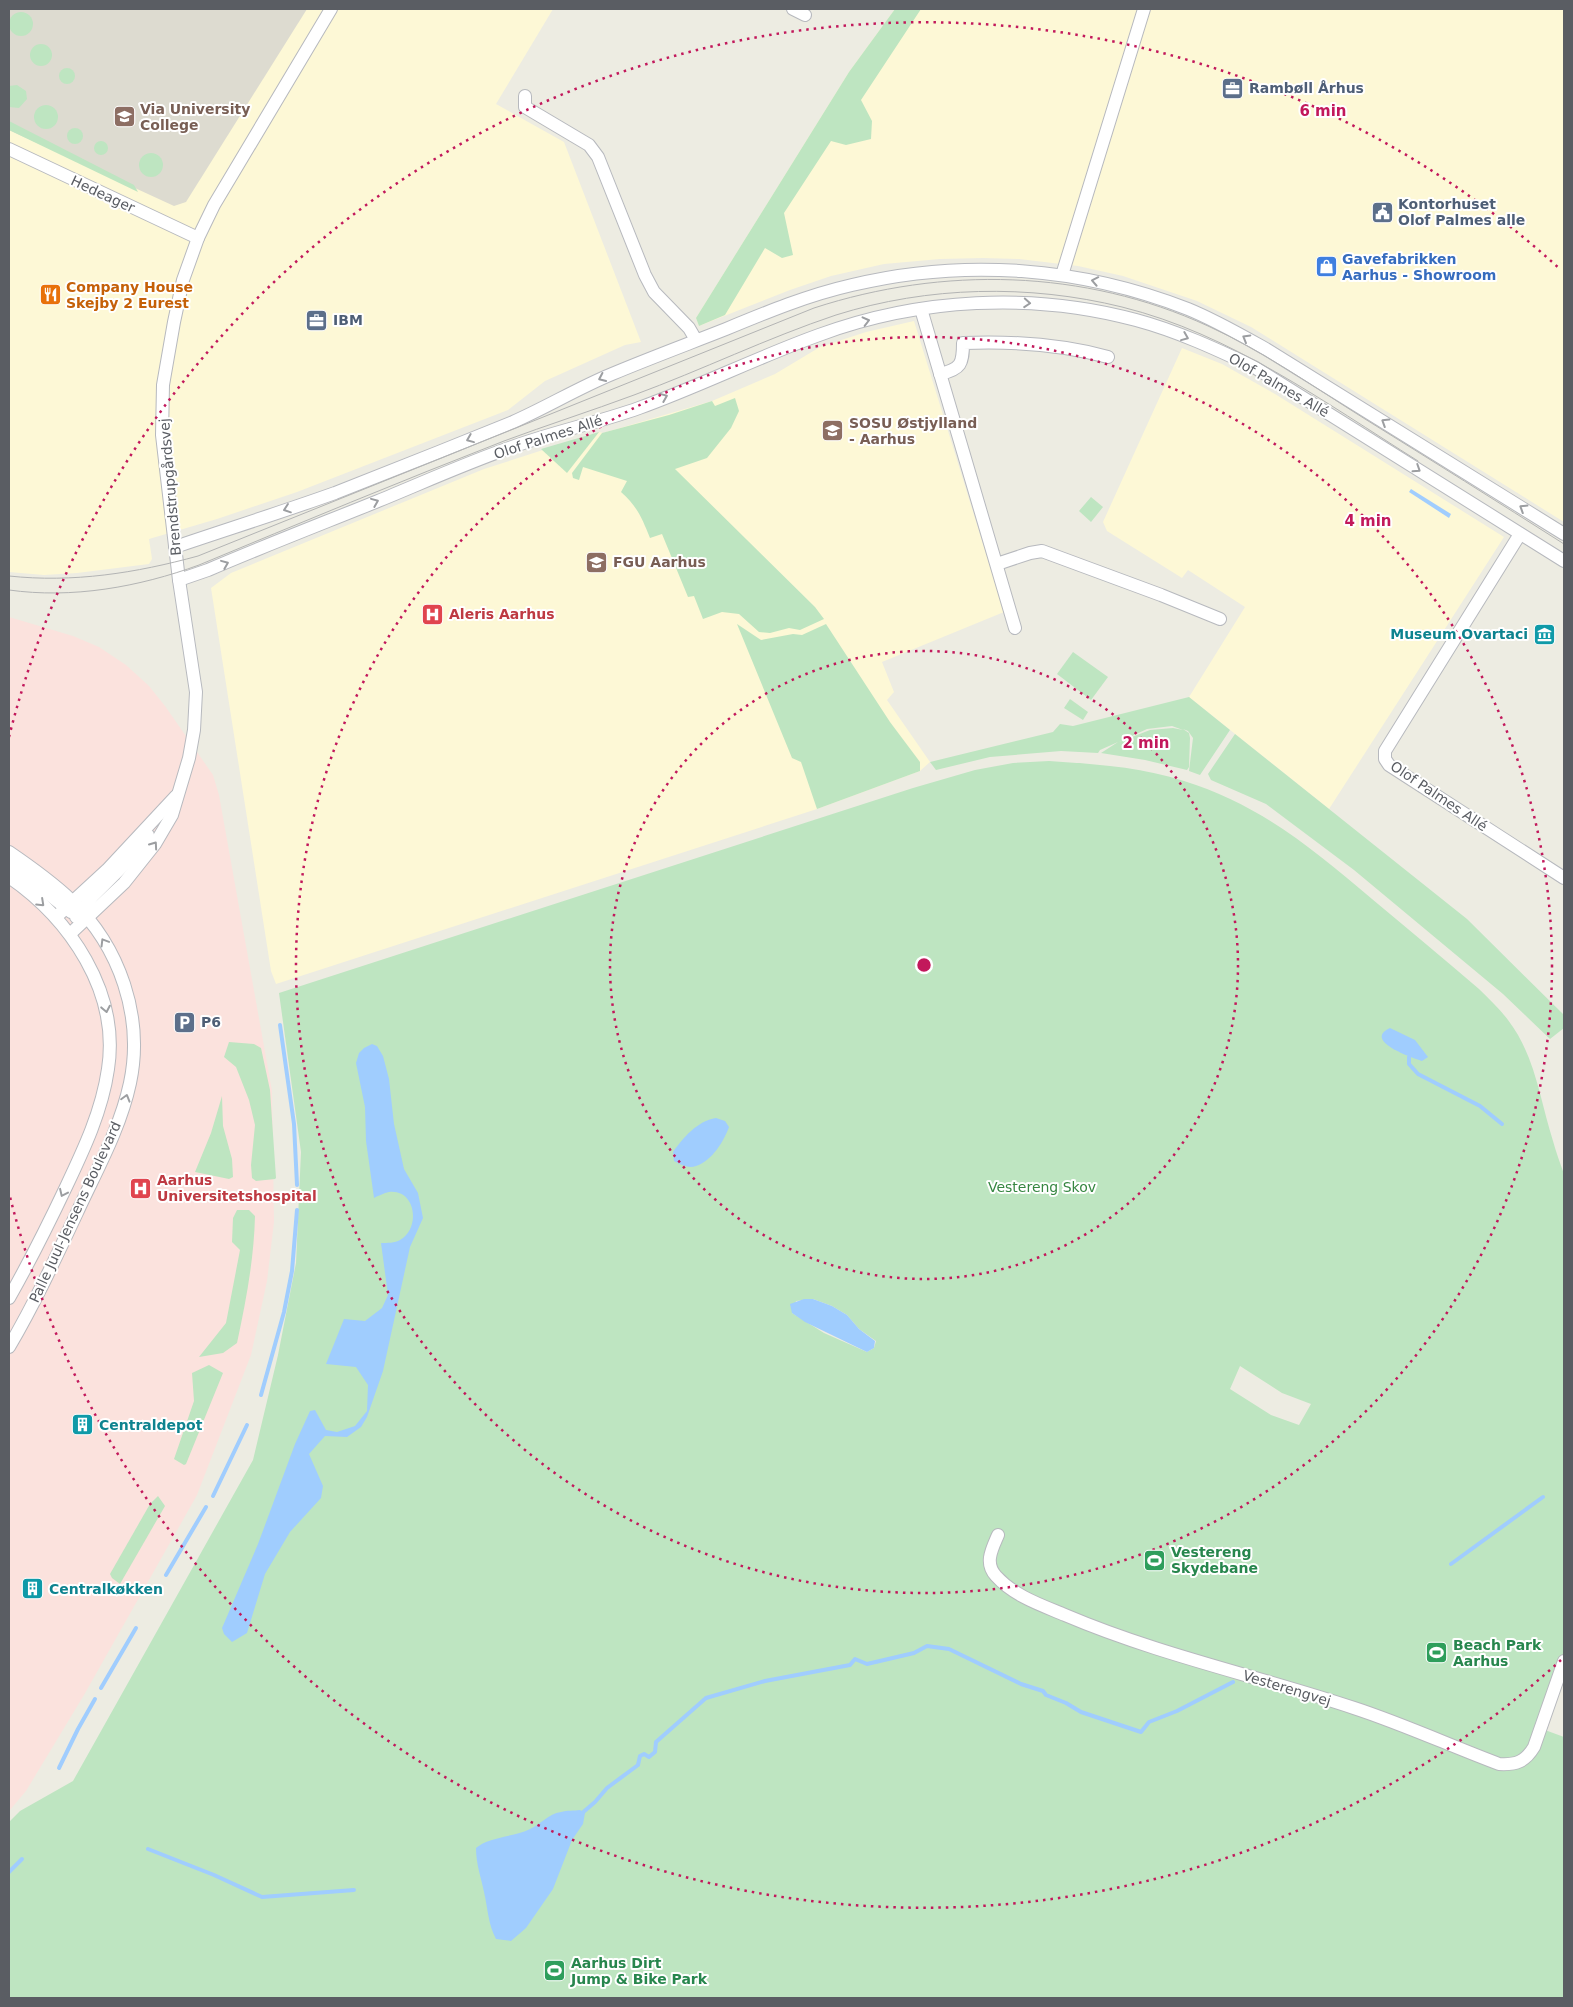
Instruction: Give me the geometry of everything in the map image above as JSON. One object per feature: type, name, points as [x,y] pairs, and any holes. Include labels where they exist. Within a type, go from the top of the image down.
[{"type":"street","name":"Brendstrupgårdsvej","points":[[73,912],[124,883],[139,866],[164,830],[172,815],[179,792],[192,744],[196,692],[179,580],[162,435],[163,385],[180,297],[198,238],[214,205],[331,9]]},
{"type":"street","points":[[793,9],[805,16]]},
{"type":"street","points":[[1062,275],[1144,9]]},
{"type":"street","points":[[525,96],[526,107],[589,145],[598,157],[645,275],[654,292],[689,328],[696,340]]},
{"type":"street","name":"Hedeager","points":[[9,149],[198,238]]},
{"type":"street","name":"Olof Palmes Allé","points":[[175,547],[342,490],[516,420],[611,374],[805,298],[849,285],[894,276],[949,270],[987,269],[1062,275],[1101,282],[1144,293],[1191,310],[1233,330],[1376,416],[1564,534]]},
{"type":"street","name":"Olof Palmes Allé","points":[[179,580],[208,570],[511,447],[641,407],[819,335],[860,322],[921,309],[987,303],[1054,305],[1135,320],[1180,334],[1254,367],[1564,561]]},
{"type":"street","points":[[921,309],[1015,628]]},
{"type":"street","points":[[940,374],[954,370],[960,365],[963,359],[963,344],[1016,342],[1085,351],[1108,357]]},
{"type":"street","name":"Olof Palmes Allé","points":[[1520,534],[1385,751],[1385,759],[1389,765],[1564,878]]},
{"type":"street","points":[[997,564],[1042,551],[1220,619]]},
{"type":"street","name":"Brendstrupgårdsvej","points":[[73,912],[107,870],[179,792]]},
{"type":"street","name":"Palle Juul-Jensens Boulevard","points":[[9,852],[35,870],[73,912],[99,934],[115,961],[126,990],[132,1019],[134,1049],[130,1084],[121,1113],[104,1155],[55,1260],[9,1347]]},
{"type":"street","points":[[9,864],[73,912],[70,934]]},
{"type":"street","name":"Palle Juul-Jensens Boulevard","points":[[9,877],[29,892],[73,912]]},
{"type":"street","name":"Palle Juul-Jensens Boulevard","points":[[9,1298],[36,1250],[84,1149],[100,1106],[108,1068],[110,1048],[109,1024],[104,999],[94,974],[70,934],[73,912]]},
{"type":"street","name":"Vesterengvej","points":[[998,1534],[991,1552],[989,1564],[995,1576],[1008,1587],[1030,1600],[1098,1629],[1158,1650],[1356,1708],[1499,1764],[1519,1763],[1528,1756],[1534,1747],[1564,1661]]},
{"type":"shaded area","points":[[9,9],[553,9],[496,104],[564,142],[641,342],[625,345],[545,381],[508,410],[297,492],[217,519],[149,539],[152,559],[149,564],[44,575],[9,572]]},
{"type":"shaded area","name":"Via University College","points":[[9,9],[307,9],[186,202],[174,206],[9,130]]},
{"type":"shaded area","points":[[895,9],[1564,9],[1564,522],[1251,327],[1197,301],[1123,276],[1078,266],[1019,259],[940,259],[884,264],[831,276],[699,326],[696,318],[849,72]]},
{"type":"shaded area","points":[[914,321],[1004,612],[882,662],[894,692],[887,700],[930,762],[920,771],[817,809],[276,984],[271,971],[211,588],[231,573],[484,469],[599,432],[603,433],[712,401],[775,374],[820,347],[866,332]]},
{"type":"shaded area","points":[[1182,348],[1222,364],[1275,394],[1504,537],[1329,809],[1189,697],[1245,607],[1188,570],[1182,578],[1107,531],[1103,522]]},
{"type":"shaded area","name":"Aarhus Universitetshospital","points":[[9,617],[73,636],[99,647],[126,665],[149,686],[165,706],[213,775],[219,795],[272,1091],[274,1222],[267,1281],[251,1355],[197,1495],[84,1695],[26,1791],[9,1811]]},
{"type":"green space","points":[[895,9],[921,9],[861,100],[872,121],[871,139],[846,145],[831,141],[784,213],[793,255],[782,258],[765,248],[725,315],[699,326],[696,318],[849,72]]},
{"type":"green space","points":[[21,12],[29,16],[33,24],[29,32],[21,36],[13,32],[9,24],[13,16]]},
{"type":"green space","points":[[37,44],[45,44],[52,51],[52,59],[45,66],[37,66],[30,59],[30,51]]},
{"type":"green space","points":[[67,68],[73,70],[75,76],[73,82],[67,84],[61,82],[59,76],[61,70]]},
{"type":"green space","points":[[17,85],[26,91],[27,99],[19,108],[9,107],[9,86]]},
{"type":"green space","points":[[46,105],[51,106],[57,112],[57,122],[51,128],[46,129],[41,128],[35,122],[34,117],[35,112],[41,106]]},
{"type":"green space","points":[[9,121],[134,185],[138,192],[9,130]]},
{"type":"green space","points":[[75,128],[81,130],[83,136],[81,142],[75,144],[69,142],[67,136],[69,130]]},
{"type":"green space","points":[[98,141],[104,141],[108,148],[104,155],[98,155],[94,151],[94,145]]},
{"type":"green space","points":[[151,153],[156,154],[162,160],[162,170],[156,176],[151,177],[146,176],[140,170],[139,165],[140,160],[146,154]]},
{"type":"green space","points":[[735,398],[739,411],[731,428],[707,458],[675,469],[815,607],[824,619],[800,630],[789,628],[770,633],[759,632],[739,614],[722,612],[703,619],[694,596],[688,597],[662,534],[650,538],[639,513],[621,492],[627,481],[583,467],[579,480],[573,478],[572,473],[602,433],[712,401],[715,406]]},
{"type":"green space","points":[[599,432],[567,473],[541,449]]},
{"type":"green space","points":[[1091,497],[1103,507],[1091,522],[1079,511]]},
{"type":"green space","points":[[737,624],[761,640],[793,634],[802,635],[826,624],[890,722],[920,762],[920,771],[817,809],[801,762],[792,758]]},
{"type":"green space","points":[[1073,652],[1108,677],[1091,700],[1057,674]]},
{"type":"green space","points":[[1189,697],[1230,730],[1200,775],[1189,771],[1193,738],[1188,731],[1183,729],[1189,733],[1190,738],[1189,767],[1187,770],[1145,760],[1101,753],[1118,742],[1100,750],[1098,753],[1061,751],[990,757],[936,770],[930,762],[1053,732],[1060,724],[1073,726]],"holes":[[[1172,726],[1183,730],[1173,728],[1150,730],[1119,742],[1147,729]]]},
{"type":"green space","points":[[1070,699],[1088,712],[1083,720],[1064,708]]},
{"type":"green space","points":[[1235,734],[1467,919],[1564,1015],[1564,1028],[1550,1039],[1503,994],[1354,870],[1266,804],[1211,780],[1208,774]]},
{"type":"green space","name":"Vestereng Skov","points":[[1066,762],[1151,772],[1211,791],[1261,815],[1328,863],[1479,989],[1505,1016],[1525,1048],[1536,1078],[1564,1174],[1564,1673],[1545,1730],[1564,1737],[1564,1998],[9,1998],[9,1822],[20,1811],[73,1781],[253,1460],[278,1355],[296,1263],[301,1152],[279,993],[913,788],[975,770],[1013,763]],"holes":[[[813,1299],[832,1306],[847,1315],[859,1329],[876,1341],[874,1348],[867,1352],[824,1333],[792,1313],[796,1301]],[[1240,1366],[1282,1393],[1311,1404],[1299,1425],[1271,1415],[1230,1389]]]},
{"type":"green space","points":[[229,1042],[254,1044],[261,1048],[270,1090],[275,1179],[256,1181],[252,1178],[251,1165],[255,1125],[249,1100],[236,1067],[224,1057]]},
{"type":"green space","points":[[222,1096],[223,1126],[232,1159],[233,1177],[229,1179],[195,1172],[211,1133]]},
{"type":"green space","points":[[237,1210],[249,1210],[255,1216],[249,1280],[237,1343],[223,1353],[199,1357],[226,1323],[240,1250],[232,1242],[233,1218]]},
{"type":"green space","points":[[209,1365],[223,1373],[184,1465],[174,1459],[194,1401],[192,1373]]},
{"type":"green space","points":[[158,1496],[165,1506],[120,1584],[110,1574],[150,1504]]},
{"type":"water","points":[[1411,489],[1451,514],[1449,518],[1409,492]]},
{"type":"water","points":[[1390,1028],[1415,1040],[1428,1057],[1422,1061],[1401,1053],[1385,1043],[1382,1038],[1383,1033]]},
{"type":"water","points":[[372,1044],[377,1046],[383,1056],[389,1079],[394,1124],[404,1169],[418,1193],[423,1218],[410,1247],[383,1371],[367,1417],[361,1427],[347,1437],[325,1436],[309,1454],[323,1486],[321,1498],[290,1532],[265,1574],[247,1633],[232,1642],[224,1634],[222,1628],[258,1544],[295,1444],[310,1411],[315,1410],[326,1430],[337,1432],[355,1426],[367,1411],[368,1385],[356,1367],[326,1364],[344,1319],[365,1321],[382,1308],[388,1295],[381,1243],[400,1240],[407,1234],[413,1219],[410,1203],[398,1193],[389,1192],[374,1198],[366,1141],[365,1107],[356,1063],[359,1053]]},
{"type":"water","points":[[716,1118],[725,1121],[729,1127],[721,1144],[712,1155],[707,1160],[693,1167],[684,1166],[674,1161],[673,1152],[686,1136],[697,1126]]},
{"type":"water","points":[[804,1299],[813,1299],[832,1306],[847,1315],[859,1329],[875,1341],[874,1348],[867,1352],[805,1322],[792,1313],[790,1304]]},
{"type":"water","points":[[580,1810],[585,1813],[583,1824],[572,1840],[553,1889],[526,1928],[511,1941],[496,1939],[490,1922],[476,1848],[494,1839],[530,1829],[556,1813]]},
{"type":"waterway","points":[[280,1025],[294,1124],[297,1185]]},
{"type":"waterway","points":[[1409,1057],[1409,1064],[1418,1074],[1480,1106],[1502,1124]]},
{"type":"waterway","points":[[261,1395],[284,1312],[292,1271],[297,1210]]},
{"type":"waterway","points":[[213,1496],[247,1425]]},
{"type":"waterway","points":[[1451,1564],[1543,1497]]},
{"type":"waterway","points":[[166,1575],[206,1507]]},
{"type":"waterway","points":[[101,1688],[136,1628]]},
{"type":"waterway","points":[[581,1814],[607,1788],[638,1765],[640,1756],[644,1754],[649,1757],[655,1752],[656,1742],[706,1698],[765,1681],[850,1665],[855,1659],[867,1664],[914,1653],[927,1646],[949,1649],[1021,1684],[1043,1691],[1046,1695],[1066,1703],[1081,1712],[1141,1732],[1149,1722],[1177,1711],[1233,1682]]},
{"type":"waterway","points":[[59,1768],[95,1699]]},
{"type":"waterway","points":[[148,1849],[214,1875],[262,1897],[354,1890]]},
{"type":"waterway","points":[[9,1872],[22,1859]]},
{"type":"tram line","points":[[9,576],[57,578],[104,575],[128,572],[198,556],[814,308],[863,294],[913,285],[963,280],[1013,280],[1063,284],[1112,293],[1161,307],[1208,326],[1288,370],[1564,544]]},
{"type":"tram line","points":[[9,590],[57,593],[81,592],[129,585],[176,573],[465,456],[618,401],[810,324],[871,305],[906,298],[942,294],[979,292],[1051,294],[1122,307],[1162,319],[1201,334],[1276,372],[1418,461]]},
{"type":"place","name":"Rambøll Århus","points":[[1233,88]]},
{"type":"place","name":"Via University College","points":[[124,117]]},
{"type":"place","name":"Kontorhuset Olof Palmes alle","points":[[1382,212]]},
{"type":"place","name":"Gavefabrikken Aarhus - Showroom","points":[[1326,267]]},
{"type":"place","name":"Company House Skejby 2 Eurest","points":[[50,295]]},
{"type":"place","name":"IBM","points":[[317,320]]},
{"type":"place","name":"SOSU Østjylland - Aarhus","points":[[833,431]]},
{"type":"place","name":"FGU Aarhus","points":[[597,562]]},
{"type":"place","name":"Aleris Aarhus","points":[[433,614]]},
{"type":"place","name":"Museum Ovartaci","points":[[1544,634]]},
{"type":"place","name":"P6","points":[[185,1022]]},
{"type":"place","name":"Aarhus Universitetshospital","points":[[141,1188]]},
{"type":"place","name":"Centraldepot","points":[[83,1425]]},
{"type":"place","name":"Vestereng Skydebane","points":[[1155,1560]]},
{"type":"place","name":"Centralkøkken","points":[[33,1589]]},
{"type":"place","name":"Beach Park Aarhus","points":[[1437,1653]]},
{"type":"place","name":"Aarhus Dirt Jump & Bike Park","points":[[555,1971]]}]
